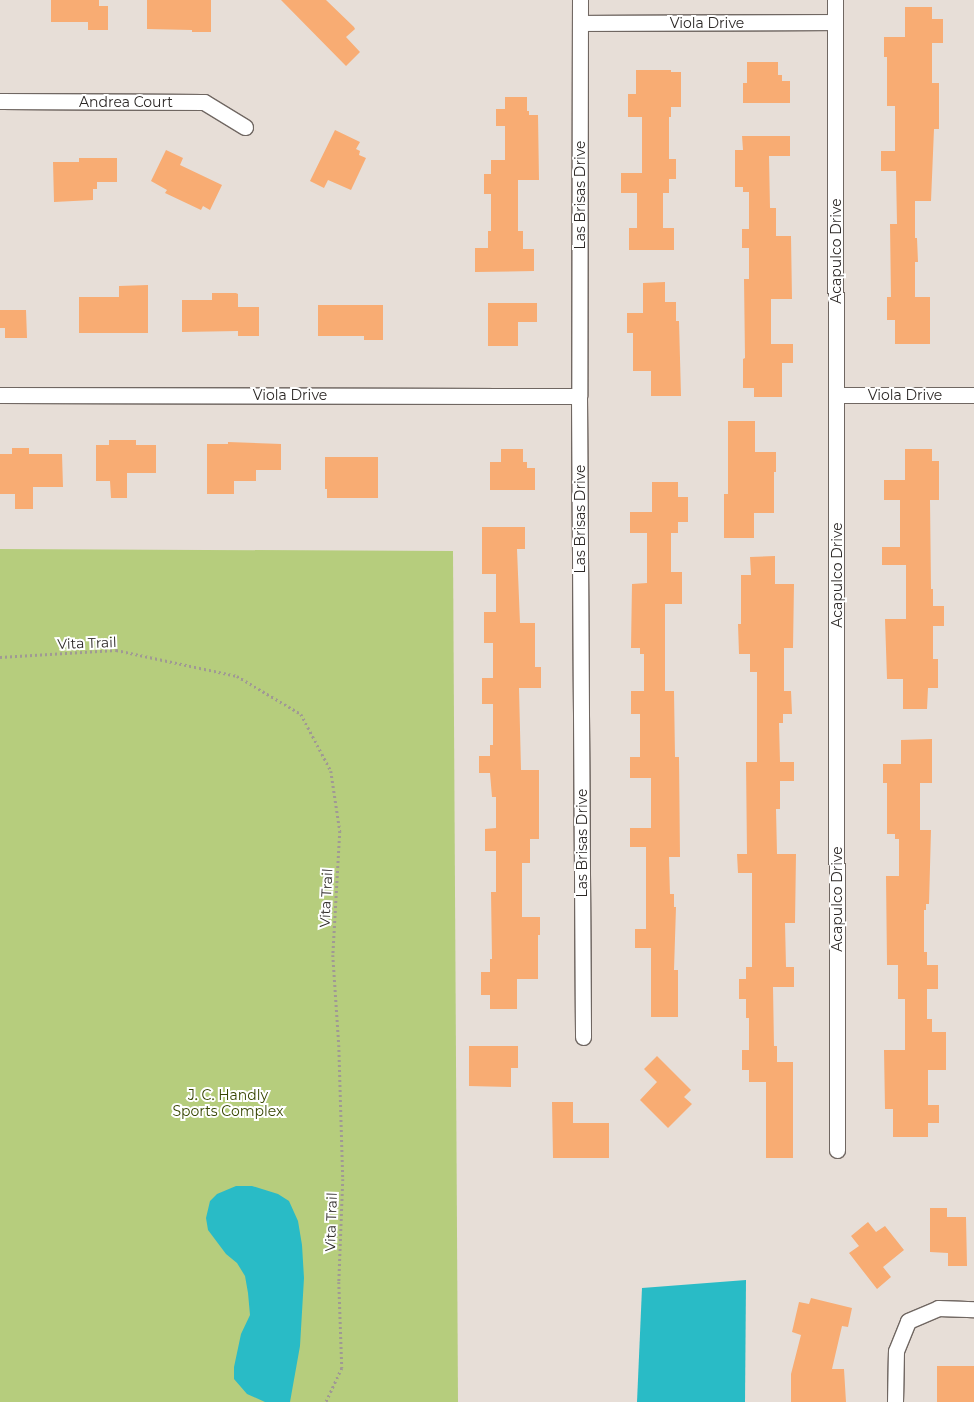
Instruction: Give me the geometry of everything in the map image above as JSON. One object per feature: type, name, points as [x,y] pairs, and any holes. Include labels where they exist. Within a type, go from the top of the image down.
[{"type":"street","name":"Las Brisas Drive","points":[[580,0],[579,396],[583,1038]]},
{"type":"street","name":"Acapulco Drive","points":[[835,0],[837,395],[837,1150]]},
{"type":"street","name":"Viola Drive","points":[[580,23],[835,22]]},
{"type":"street","name":"Andrea Court","points":[[0,101],[204,102],[245,127]]},
{"type":"street","name":"Viola Drive","points":[[837,395],[974,394]]},
{"type":"street","name":"Viola Drive","points":[[0,395],[579,396]]},
{"type":"street","points":[[895,1402],[896,1351],[908,1321],[938,1308],[974,1309]]},
{"type":"path","name":"Vita Trail","points":[[0,657],[116,650],[237,676],[301,714],[331,771],[340,831],[333,955],[339,1044],[342,1179],[339,1282],[342,1368],[326,1402]]},
{"type":"green space","name":"J. C. Handly Sports Complex","points":[[0,549],[453,551],[458,1402],[0,1402]]},
{"type":"water","points":[[236,1186],[252,1186],[278,1194],[289,1201],[298,1221],[302,1245],[304,1278],[300,1346],[290,1402],[265,1402],[247,1394],[234,1379],[234,1367],[241,1334],[250,1315],[248,1293],[245,1276],[237,1263],[226,1254],[208,1230],[206,1218],[210,1201],[217,1194]]},
{"type":"water","points":[[746,1280],[745,1402],[637,1402],[642,1288]]},
{"type":"building","points":[[51,0],[99,0],[99,6],[108,6],[108,30],[88,30],[88,22],[51,22]]},
{"type":"building","points":[[147,0],[211,0],[211,32],[147,29]]},
{"type":"building","points":[[281,0],[326,0],[354,27],[355,29],[346,37],[360,52],[346,66]]},
{"type":"building","points":[[905,7],[932,7],[932,19],[943,19],[943,43],[932,43],[932,83],[939,83],[939,129],[934,129],[931,201],[915,201],[915,238],[917,238],[918,262],[915,262],[915,297],[930,297],[930,344],[895,344],[895,320],[887,320],[887,297],[891,297],[890,224],[897,224],[896,171],[881,171],[881,151],[895,151],[895,106],[887,106],[887,57],[884,57],[884,37],[905,37]]},
{"type":"building","points":[[747,62],[778,62],[778,75],[782,75],[782,81],[790,81],[790,103],[743,103],[743,83],[747,83]]},
{"type":"building","points":[[636,70],[671,70],[671,72],[681,72],[681,107],[671,107],[671,117],[669,117],[669,159],[676,159],[676,179],[669,179],[669,193],[663,193],[663,228],[674,228],[674,250],[629,250],[629,228],[637,228],[637,193],[621,193],[621,173],[642,173],[642,117],[628,117],[628,94],[636,94]]},
{"type":"building","points":[[505,97],[527,97],[527,111],[529,111],[529,115],[538,115],[539,180],[518,180],[518,231],[523,231],[523,249],[534,249],[534,271],[475,272],[475,248],[488,248],[488,231],[491,231],[491,194],[484,194],[484,174],[491,174],[491,160],[505,160],[505,126],[496,126],[496,109],[505,109]]},
{"type":"building","points":[[335,130],[360,142],[356,149],[360,151],[359,155],[366,158],[351,190],[328,180],[324,188],[310,181]]},
{"type":"building","points":[[742,136],[790,136],[790,156],[769,156],[770,208],[776,208],[776,236],[791,236],[792,299],[771,299],[771,344],[793,344],[793,363],[782,363],[782,397],[754,397],[754,388],[743,388],[743,359],[745,358],[744,279],[749,279],[749,248],[742,248],[742,229],[749,229],[749,192],[743,192],[743,187],[735,187],[735,150],[743,150]]},
{"type":"building","points":[[166,150],[183,158],[180,165],[222,185],[210,210],[203,206],[201,210],[165,193],[167,190],[151,181]]},
{"type":"building","points":[[79,158],[117,158],[117,182],[97,182],[97,189],[93,189],[93,200],[54,202],[53,162],[79,162]]},
{"type":"building","points":[[665,282],[665,302],[676,302],[676,321],[679,321],[681,396],[651,396],[651,371],[633,371],[633,333],[627,333],[627,313],[643,313],[643,283]]},
{"type":"building","points":[[148,285],[148,333],[79,333],[79,297],[119,297],[119,286]]},
{"type":"building","points":[[212,293],[236,293],[238,294],[238,307],[259,307],[259,336],[238,336],[238,331],[182,332],[182,300],[212,300]]},
{"type":"building","points":[[488,303],[537,303],[537,322],[518,322],[518,346],[488,346]]},
{"type":"building","points":[[318,305],[383,305],[383,340],[364,340],[364,336],[318,336]]},
{"type":"building","points":[[0,310],[26,310],[27,338],[5,338],[5,328],[0,328]]},
{"type":"building","points":[[728,421],[755,421],[755,452],[776,452],[776,472],[774,472],[774,513],[754,513],[754,538],[724,538],[724,494],[728,494]]},
{"type":"building","points":[[109,440],[136,440],[136,445],[156,445],[156,473],[127,473],[127,498],[111,498],[110,481],[96,481],[96,445],[109,445]]},
{"type":"building","points":[[228,442],[281,444],[281,470],[256,470],[256,481],[234,481],[234,494],[207,494],[207,444],[228,444]]},
{"type":"building","points":[[12,448],[29,448],[29,454],[62,454],[63,487],[33,487],[33,509],[15,509],[15,494],[0,494],[0,454],[12,454]]},
{"type":"building","points":[[501,449],[523,449],[523,462],[527,462],[527,468],[535,468],[535,490],[490,490],[490,462],[501,462]]},
{"type":"building","points":[[905,449],[932,449],[932,461],[939,461],[939,500],[930,500],[931,589],[933,589],[933,606],[944,606],[944,626],[933,626],[933,659],[938,659],[938,688],[928,688],[927,709],[903,709],[903,679],[887,679],[885,619],[906,619],[906,565],[882,565],[882,547],[900,547],[900,500],[884,500],[884,480],[905,480]]},
{"type":"building","points":[[325,457],[378,457],[378,498],[327,498],[327,489],[325,489]]},
{"type":"building","points":[[652,482],[678,482],[678,497],[688,497],[688,522],[678,522],[678,533],[671,533],[671,572],[682,572],[682,604],[665,604],[665,691],[674,691],[675,757],[679,757],[680,857],[669,857],[670,894],[674,894],[674,907],[676,907],[674,970],[678,970],[678,1017],[651,1017],[651,948],[635,948],[635,929],[646,929],[646,847],[630,847],[630,828],[651,828],[651,778],[630,778],[630,757],[640,757],[640,714],[631,714],[631,691],[644,691],[644,654],[640,654],[640,648],[631,648],[632,584],[647,583],[647,533],[630,533],[630,512],[652,512]]},
{"type":"building","points":[[482,527],[525,527],[525,549],[517,549],[520,623],[535,623],[535,667],[541,667],[541,688],[519,688],[521,770],[539,770],[539,839],[530,839],[530,863],[522,863],[522,917],[540,917],[540,935],[538,935],[538,979],[517,979],[517,1009],[490,1009],[490,995],[481,995],[481,972],[490,972],[490,959],[492,959],[491,892],[496,892],[496,851],[485,851],[485,829],[496,828],[496,797],[492,797],[490,773],[479,773],[479,756],[490,756],[490,745],[493,745],[493,704],[482,704],[482,678],[493,678],[493,643],[484,643],[484,612],[496,612],[496,574],[482,574]]},
{"type":"building","points":[[775,556],[775,584],[794,584],[793,648],[784,648],[784,691],[791,691],[792,714],[783,714],[783,723],[779,723],[780,762],[794,762],[794,781],[780,781],[780,809],[776,809],[777,854],[796,854],[795,923],[785,923],[786,967],[794,967],[794,987],[773,987],[774,1046],[777,1046],[777,1062],[793,1062],[793,1158],[766,1158],[766,1082],[749,1082],[749,1070],[742,1070],[742,1050],[749,1050],[749,1018],[746,1018],[746,999],[739,999],[739,979],[746,979],[746,967],[752,967],[752,873],[738,873],[737,854],[747,854],[746,762],[757,762],[757,672],[750,672],[750,654],[739,654],[738,624],[741,624],[741,575],[751,575],[750,557]]},
{"type":"building","points":[[932,739],[932,783],[920,783],[920,830],[931,830],[929,904],[926,904],[926,910],[924,910],[924,952],[927,952],[927,965],[938,965],[938,989],[927,989],[927,1019],[932,1019],[932,1032],[946,1032],[946,1070],[928,1070],[928,1105],[939,1105],[939,1123],[928,1123],[928,1137],[893,1137],[893,1109],[885,1109],[884,1050],[905,1050],[905,999],[898,999],[898,965],[887,965],[886,876],[899,876],[899,839],[895,839],[895,834],[887,834],[887,783],[883,783],[883,764],[901,764],[901,740]]},
{"type":"building","points":[[469,1046],[518,1046],[518,1068],[511,1068],[511,1087],[469,1086]]},
{"type":"building","points":[[657,1056],[691,1090],[684,1097],[692,1104],[668,1128],[640,1100],[657,1082],[644,1069]]},
{"type":"building","points":[[552,1102],[573,1102],[573,1123],[609,1123],[609,1158],[553,1158]]},
{"type":"building","points":[[930,1208],[947,1208],[947,1217],[966,1217],[967,1266],[948,1266],[948,1253],[930,1252]]},
{"type":"building","points":[[868,1222],[876,1232],[885,1226],[904,1250],[883,1267],[891,1277],[877,1289],[849,1253],[859,1246],[851,1236]]},
{"type":"building","points":[[811,1298],[852,1308],[848,1327],[842,1326],[832,1369],[844,1369],[846,1402],[791,1402],[791,1374],[801,1335],[792,1332],[799,1302],[809,1304]]},
{"type":"building","points":[[937,1366],[974,1366],[974,1402],[937,1402]]}]
